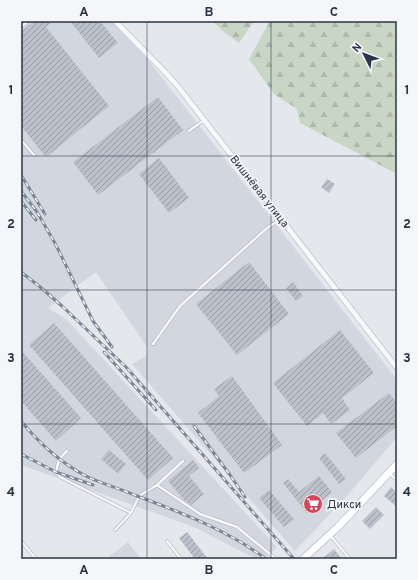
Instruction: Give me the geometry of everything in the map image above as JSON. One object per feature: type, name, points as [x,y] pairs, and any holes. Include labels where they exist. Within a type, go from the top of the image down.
[{"type":"street","name":"Вишнёвая улица","points":[[115,21],[162,68],[282,218],[397,368]]},
{"type":"street","points":[[303,559],[330,535],[397,464]]},
{"type":"lane","points":[[21,27],[28,21]]},
{"type":"lane","points":[[189,131],[204,120]]},
{"type":"lane","points":[[21,140],[34,155]]},
{"type":"lane","points":[[153,344],[180,306],[267,228],[282,218]]},
{"type":"lane","points":[[67,451],[59,459],[56,472],[60,476],[131,513]]},
{"type":"lane","points":[[115,530],[131,513],[139,496],[157,485],[183,461]]},
{"type":"lane","points":[[388,473],[397,480]]},
{"type":"lane","points":[[157,485],[200,514],[237,527],[276,559]]},
{"type":"lane","points":[[330,535],[350,559]]},
{"type":"lane","points":[[21,541],[36,559]]},
{"type":"lane","points":[[167,541],[179,558]]},
{"type":"shaded area","points":[[21,21],[111,21],[149,61],[397,380],[397,437],[346,497],[295,551],[132,364],[146,356],[147,347],[96,272],[48,308],[66,319],[277,547],[264,559],[256,559],[194,527],[21,465]]},
{"type":"shaded area","points":[[128,542],[141,559],[106,559]]},
{"type":"green space","points":[[212,21],[254,21],[239,43]]},
{"type":"green space","points":[[270,21],[397,21],[397,174],[300,123],[297,109],[274,94],[249,59]]},
{"type":"building","points":[[34,21],[53,21],[46,27],[109,106],[46,157],[21,126],[21,32]]},
{"type":"building","points":[[70,21],[100,21],[118,43],[99,58]]},
{"type":"building","points":[[158,97],[183,130],[98,195],[73,162]]},
{"type":"building","points":[[159,158],[189,198],[169,213],[139,174]]},
{"type":"building","points":[[327,179],[335,184],[329,193],[321,187]]},
{"type":"building","points":[[249,262],[289,314],[237,355],[196,304]]},
{"type":"building","points":[[293,282],[303,296],[296,301],[286,288]]},
{"type":"building","points":[[54,323],[173,458],[148,480],[29,345]]},
{"type":"building","points":[[340,330],[374,373],[342,398],[350,410],[331,424],[323,413],[307,426],[273,383]]},
{"type":"building","points":[[21,350],[81,418],[56,441],[21,401]]},
{"type":"building","points":[[232,376],[282,445],[244,473],[198,413],[219,396],[214,389]]},
{"type":"building","points":[[389,393],[397,403],[397,426],[356,458],[336,433]]},
{"type":"building","points":[[109,450],[126,464],[118,474],[101,459]]},
{"type":"building","points":[[325,453],[346,479],[339,484],[319,458]]},
{"type":"building","points":[[193,460],[199,468],[189,476],[204,494],[191,505],[184,500],[168,481]]},
{"type":"building","points":[[319,476],[332,492],[307,513],[283,483],[288,479],[299,492]]},
{"type":"building","points":[[391,487],[397,493],[397,507],[384,496]]},
{"type":"building","points":[[269,490],[294,519],[284,527],[259,498]]},
{"type":"building","points":[[376,507],[384,515],[370,529],[362,521]]},
{"type":"building","points":[[187,532],[208,559],[195,559],[179,538]]},
{"type":"building","points":[[334,549],[342,559],[322,559]]},
{"type":"railway","points":[[21,175],[45,214]]},
{"type":"railway","points":[[21,191],[37,212],[56,245],[93,321],[112,347]]},
{"type":"railway","points":[[21,201],[36,220]]},
{"type":"railway","points":[[21,272],[62,306],[126,367],[294,559]]},
{"type":"railway","points":[[104,352],[156,410]]},
{"type":"railway","points":[[21,421],[51,452],[77,471],[98,482],[125,491],[204,523],[252,549],[266,559]]},
{"type":"railway","points":[[194,426],[245,497]]},
{"type":"railway","points":[[21,454],[56,472],[93,485]]},
{"type":"place","name":"Дикси","points":[[313,504]]}]
